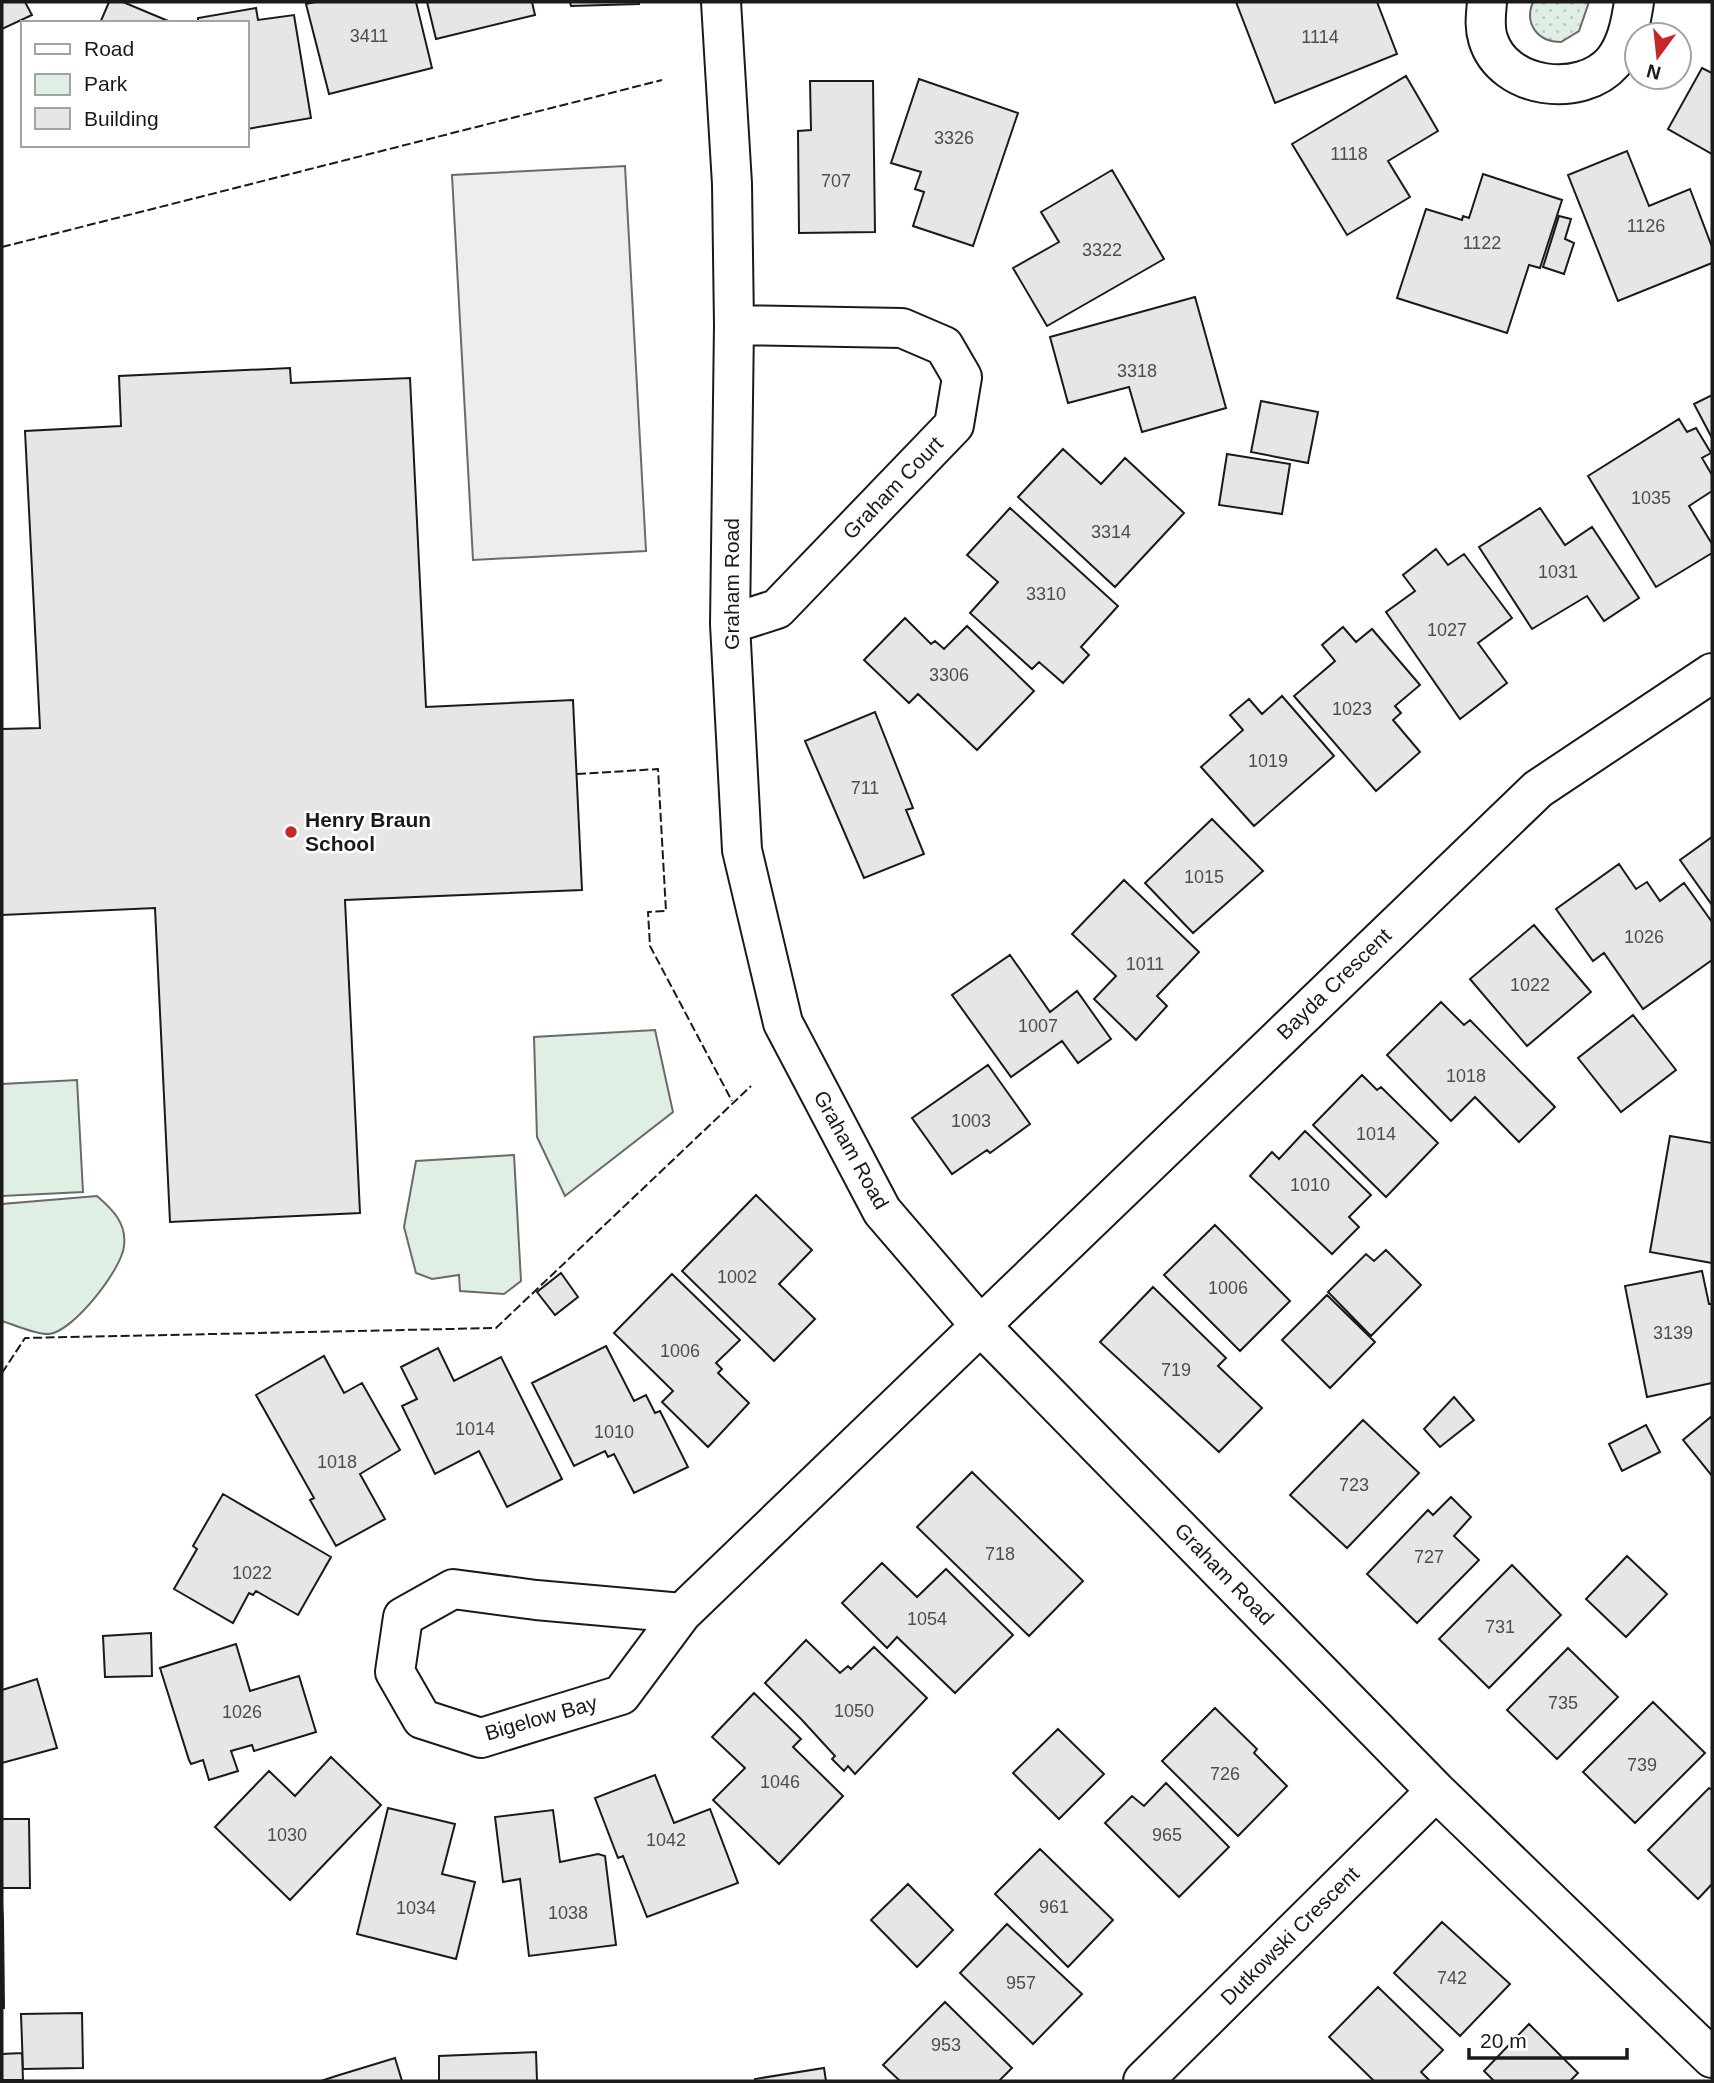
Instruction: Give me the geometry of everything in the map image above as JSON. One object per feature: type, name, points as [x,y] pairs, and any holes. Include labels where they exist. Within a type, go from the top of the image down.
[{"type":"street","name":"Graham Road","points":[[721,2],[732,184],[734,325],[730,624],[742,850],[783,1023],[882,1211],[979,1324],[1436,1791],[1712,2058]]},
{"type":"street","points":[[1487,2],[1485,22],[1489,41],[1500,59],[1535,81],[1557,85],[1597,77],[1614,61],[1625,41],[1634,2]]},
{"type":"street","name":"Graham Court","points":[[730,624],[777,609],[954,425],[961,377],[944,346],[902,328],[734,325]]},
{"type":"street","name":"Bayda Crescent","points":[[979,1324],[1538,789],[1712,673]]},
{"type":"street","name":"Bigelow Bay","points":[[682,1613],[536,1600],[453,1589],[403,1617],[395,1672],[422,1719],[481,1738],[621,1696],[682,1613],[979,1324]]},
{"type":"street","name":"Dutkowski Crescent","points":[[1143,2081],[1436,1791]]},
{"type":"green space","points":[[1533,2],[1589,2],[1579,31],[1561,42],[1545,39],[1535,30],[1530,17]]},
{"type":"green space","points":[[655,1030],[673,1112],[565,1196],[537,1137],[534,1037]]},
{"type":"green space","points":[[77,1080],[83,1192],[2,1196],[2,1084]]},
{"type":"green space","points":[[514,1155],[521,1281],[504,1294],[460,1291],[459,1275],[432,1279],[416,1273],[404,1227],[416,1161]]},
{"type":"green space","points":[[97,1196],[121,1224],[124,1246],[115,1269],[95,1298],[71,1323],[49,1334],[2,1321],[2,1204]]},
{"type":"shaded area","points":[[625,166],[646,551],[473,560],[452,175]]},
{"type":"building","points":[[2,2],[25,2],[32,15],[2,29]]},
{"type":"building","points":[[109,2],[123,2],[168,21],[101,21]]},
{"type":"building","points":[[416,2],[432,68],[329,94],[306,4]]},
{"type":"building","points":[[427,2],[532,2],[535,15],[436,39]]},
{"type":"building","points":[[570,2],[639,2],[639,4],[571,6]]},
{"type":"building","points":[[1236,2],[1377,2],[1397,54],[1275,103]]},
{"type":"building","points":[[256,8],[258,20],[294,15],[311,118],[248,129],[248,21],[198,21],[198,18]]},
{"type":"building","points":[[1702,68],[1712,73],[1712,154],[1668,129],[1689,91],[1693,91],[1693,84]]},
{"type":"building","points":[[1406,76],[1438,131],[1388,161],[1410,197],[1347,235],[1292,144]]},
{"type":"building","points":[[919,79],[1018,113],[973,246],[913,226],[924,192],[915,189],[921,172],[891,163]]},
{"type":"building","points":[[810,81],[873,81],[875,232],[799,233],[798,131],[811,130]]},
{"type":"building","points":[[1627,151],[1649,206],[1690,189],[1712,247],[1712,263],[1618,301],[1568,175]]},
{"type":"building","points":[[1112,170],[1164,259],[1047,326],[1013,268],[1059,242],[1041,212]]},
{"type":"building","points":[[1483,174],[1562,200],[1540,268],[1529,265],[1507,333],[1397,298],[1426,209],[1462,220],[1463,216],[1469,218]]},
{"type":"building","points":[[1559,216],[1571,219],[1565,239],[1574,243],[1564,274],[1543,267]]},
{"type":"building","points":[[1195,297],[1226,408],[1142,432],[1129,387],[1068,403],[1050,337]]},
{"type":"building","name":"Henry Braun School","points":[[290,368],[291,383],[410,378],[426,707],[573,700],[582,890],[345,900],[360,1213],[170,1222],[155,908],[2,915],[2,729],[40,728],[25,431],[121,426],[119,376]]},
{"type":"building","points":[[1712,395],[1712,438],[1694,404]]},
{"type":"building","points":[[1261,401],[1318,412],[1308,463],[1251,452]]},
{"type":"building","points":[[1679,419],[1687,432],[1696,428],[1711,453],[1702,458],[1712,475],[1712,491],[1689,506],[1712,544],[1712,553],[1656,587],[1588,476]]},
{"type":"building","points":[[1063,449],[1101,484],[1125,458],[1184,513],[1115,587],[1018,497]]},
{"type":"building","points":[[1227,454],[1290,464],[1282,514],[1219,505]]},
{"type":"building","points":[[1010,508],[1118,606],[1081,647],[1089,655],[1063,683],[1039,662],[1032,669],[970,613],[998,582],[967,555]]},
{"type":"building","points":[[1540,508],[1565,545],[1592,527],[1639,598],[1604,621],[1587,596],[1532,629],[1479,547]]},
{"type":"building","points":[[1436,549],[1448,565],[1464,554],[1512,618],[1478,643],[1507,683],[1460,719],[1386,612],[1415,591],[1403,575]]},
{"type":"building","points":[[905,618],[931,644],[935,641],[944,649],[967,626],[1034,691],[977,750],[918,694],[909,703],[864,660]]},
{"type":"building","points":[[1343,627],[1356,642],[1372,629],[1420,685],[1395,706],[1401,713],[1393,720],[1420,752],[1376,791],[1294,696],[1335,661],[1322,645]]},
{"type":"building","points":[[1282,696],[1334,756],[1254,826],[1201,767],[1243,730],[1230,715],[1249,699],[1262,714]]},
{"type":"building","points":[[875,712],[913,808],[906,810],[924,854],[864,878],[805,741]]},
{"type":"building","points":[[1212,819],[1263,871],[1193,933],[1145,883]]},
{"type":"building","points":[[1712,837],[1712,905],[1680,860]]},
{"type":"building","points":[[1619,864],[1636,889],[1647,882],[1660,901],[1684,883],[1712,922],[1712,960],[1643,1009],[1604,953],[1593,961],[1556,909]]},
{"type":"building","points":[[1124,880],[1199,952],[1157,996],[1167,1006],[1136,1040],[1094,999],[1116,976],[1072,934]]},
{"type":"building","points":[[1534,925],[1591,992],[1527,1046],[1470,979]]},
{"type":"building","points":[[1010,955],[1050,1012],[1077,991],[1111,1039],[1078,1063],[1062,1041],[1011,1077],[952,995]]},
{"type":"building","points":[[1441,1002],[1464,1025],[1470,1020],[1555,1107],[1519,1142],[1475,1097],[1451,1121],[1387,1055]]},
{"type":"building","points":[[1633,1015],[1676,1070],[1621,1112],[1578,1058]]},
{"type":"building","points":[[988,1065],[1030,1124],[990,1153],[987,1150],[952,1174],[912,1118]]},
{"type":"building","points":[[1362,1075],[1377,1090],[1381,1087],[1438,1143],[1386,1197],[1313,1125]]},
{"type":"building","points":[[1305,1131],[1371,1195],[1349,1217],[1359,1227],[1332,1254],[1250,1176],[1272,1152],[1279,1159]]},
{"type":"building","points":[[1670,1136],[1712,1143],[1712,1263],[1650,1252]]},
{"type":"building","points":[[756,1195],[812,1250],[779,1284],[815,1319],[774,1361],[682,1271]]},
{"type":"building","points":[[1215,1225],[1290,1301],[1240,1351],[1164,1275]]},
{"type":"building","points":[[1386,1250],[1421,1285],[1371,1336],[1328,1292],[1366,1254],[1374,1261]]},
{"type":"building","points":[[1702,1271],[1709,1304],[1712,1304],[1712,1383],[1647,1397],[1625,1286]]},
{"type":"building","points":[[561,1273],[578,1297],[555,1315],[537,1292]]},
{"type":"building","points":[[672,1274],[740,1340],[716,1363],[722,1369],[718,1373],[749,1403],[708,1447],[662,1402],[673,1391],[614,1333]]},
{"type":"building","points":[[1153,1287],[1226,1358],[1218,1366],[1262,1408],[1219,1452],[1100,1342]]},
{"type":"building","points":[[1327,1295],[1375,1342],[1330,1388],[1282,1340]]},
{"type":"building","points":[[606,1346],[634,1401],[646,1395],[655,1413],[660,1411],[688,1467],[634,1493],[614,1454],[608,1457],[605,1451],[574,1466],[532,1383]]},
{"type":"building","points":[[438,1348],[454,1381],[501,1357],[562,1479],[507,1507],[479,1451],[435,1474],[402,1406],[417,1399],[401,1367]]},
{"type":"building","points":[[324,1356],[344,1393],[362,1383],[400,1450],[360,1474],[385,1519],[336,1546],[310,1500],[314,1498],[256,1395]]},
{"type":"building","points":[[1454,1397],[1474,1420],[1440,1447],[1424,1429]]},
{"type":"building","points":[[1712,1416],[1712,1476],[1683,1440]]},
{"type":"building","points":[[1363,1420],[1419,1473],[1347,1548],[1290,1495]]},
{"type":"building","points":[[1646,1425],[1660,1452],[1622,1471],[1609,1444]]},
{"type":"building","points":[[972,1472],[1083,1581],[1029,1636],[917,1527]]},
{"type":"building","points":[[223,1494],[331,1557],[298,1615],[256,1591],[253,1595],[249,1593],[233,1623],[174,1589],[197,1549],[193,1546]]},
{"type":"building","points":[[1451,1497],[1471,1517],[1454,1536],[1479,1560],[1417,1623],[1367,1574],[1428,1510],[1433,1515]]},
{"type":"building","points":[[1627,1556],[1667,1594],[1626,1637],[1586,1599]]},
{"type":"building","points":[[882,1563],[917,1597],[946,1569],[1013,1635],[955,1693],[897,1637],[887,1648],[842,1603]]},
{"type":"building","points":[[1512,1565],[1561,1615],[1489,1688],[1439,1639]]},
{"type":"building","points":[[151,1633],[152,1676],[105,1677],[103,1636]]},
{"type":"building","points":[[806,1640],[840,1673],[848,1666],[851,1669],[874,1647],[927,1698],[855,1774],[848,1766],[844,1771],[832,1759],[835,1756],[765,1683]]},
{"type":"building","points":[[236,1644],[250,1691],[299,1676],[316,1732],[254,1751],[252,1745],[231,1751],[238,1771],[209,1780],[203,1760],[191,1764],[189,1760],[160,1668]]},
{"type":"building","points":[[1568,1648],[1618,1697],[1557,1759],[1507,1710]]},
{"type":"building","points":[[37,1679],[57,1748],[2,1763],[2,1690]]},
{"type":"building","points":[[754,1693],[801,1739],[793,1747],[843,1796],[779,1864],[713,1800],[745,1768],[712,1737]]},
{"type":"building","points":[[1653,1702],[1705,1753],[1635,1823],[1583,1772]]},
{"type":"building","points":[[1215,1708],[1257,1749],[1254,1753],[1287,1786],[1238,1836],[1162,1761]]},
{"type":"building","points":[[1058,1729],[1104,1774],[1059,1819],[1013,1773]]},
{"type":"building","points":[[331,1757],[381,1805],[290,1900],[215,1827],[269,1771],[295,1796]]},
{"type":"building","points":[[655,1775],[674,1823],[710,1809],[738,1883],[647,1917],[623,1856],[618,1858],[595,1798]]},
{"type":"building","points":[[1166,1783],[1229,1847],[1179,1897],[1105,1823],[1132,1796],[1144,1806]]},
{"type":"building","points":[[1709,1788],[1712,1790],[1712,1884],[1698,1899],[1648,1850]]},
{"type":"building","points":[[388,1808],[455,1824],[442,1874],[475,1882],[456,1959],[357,1934]]},
{"type":"building","points":[[553,1810],[560,1862],[598,1854],[605,1856],[616,1945],[529,1956],[520,1879],[503,1882],[495,1817]]},
{"type":"building","points":[[2,1819],[29,1819],[30,1888],[2,1888]]},
{"type":"building","points":[[1040,1849],[1113,1920],[1068,1967],[995,1894]]},
{"type":"building","points":[[908,1884],[953,1930],[917,1967],[871,1920]]},
{"type":"building","points":[[2,1905],[3,1921],[4,2008],[2,2008]]},
{"type":"building","points":[[1442,1922],[1510,1984],[1460,2036],[1394,1973]]},
{"type":"building","points":[[1007,1924],[1082,1994],[1033,2044],[960,1973]]},
{"type":"building","points":[[1378,1987],[1443,2050],[1421,2072],[1430,2081],[1374,2081],[1329,2037]]},
{"type":"building","points":[[945,2002],[1012,2068],[999,2081],[900,2081],[883,2065]]},
{"type":"building","points":[[82,2013],[83,2068],[23,2069],[21,2014]]},
{"type":"building","points":[[1529,2024],[1578,2073],[1570,2081],[1494,2081],[1484,2071]]},
{"type":"building","points":[[536,2052],[537,2081],[439,2081],[439,2056]]},
{"type":"building","points":[[22,2053],[23,2080],[2,2080],[2,2054]]},
{"type":"building","points":[[395,2058],[402,2081],[321,2081],[336,2076]]},
{"type":"building","points":[[824,2068],[826,2081],[755,2081],[755,2079]]},
{"type":"fence","points":[[2,247],[662,80]]},
{"type":"fence","points":[[577,774],[658,769],[666,911],[648,912],[650,946],[732,1101]]},
{"type":"fence","points":[[2,1373],[25,1338],[496,1328],[751,1086]]},
{"type":"place","name":"Henry Braun School","points":[[291,832]]}]
